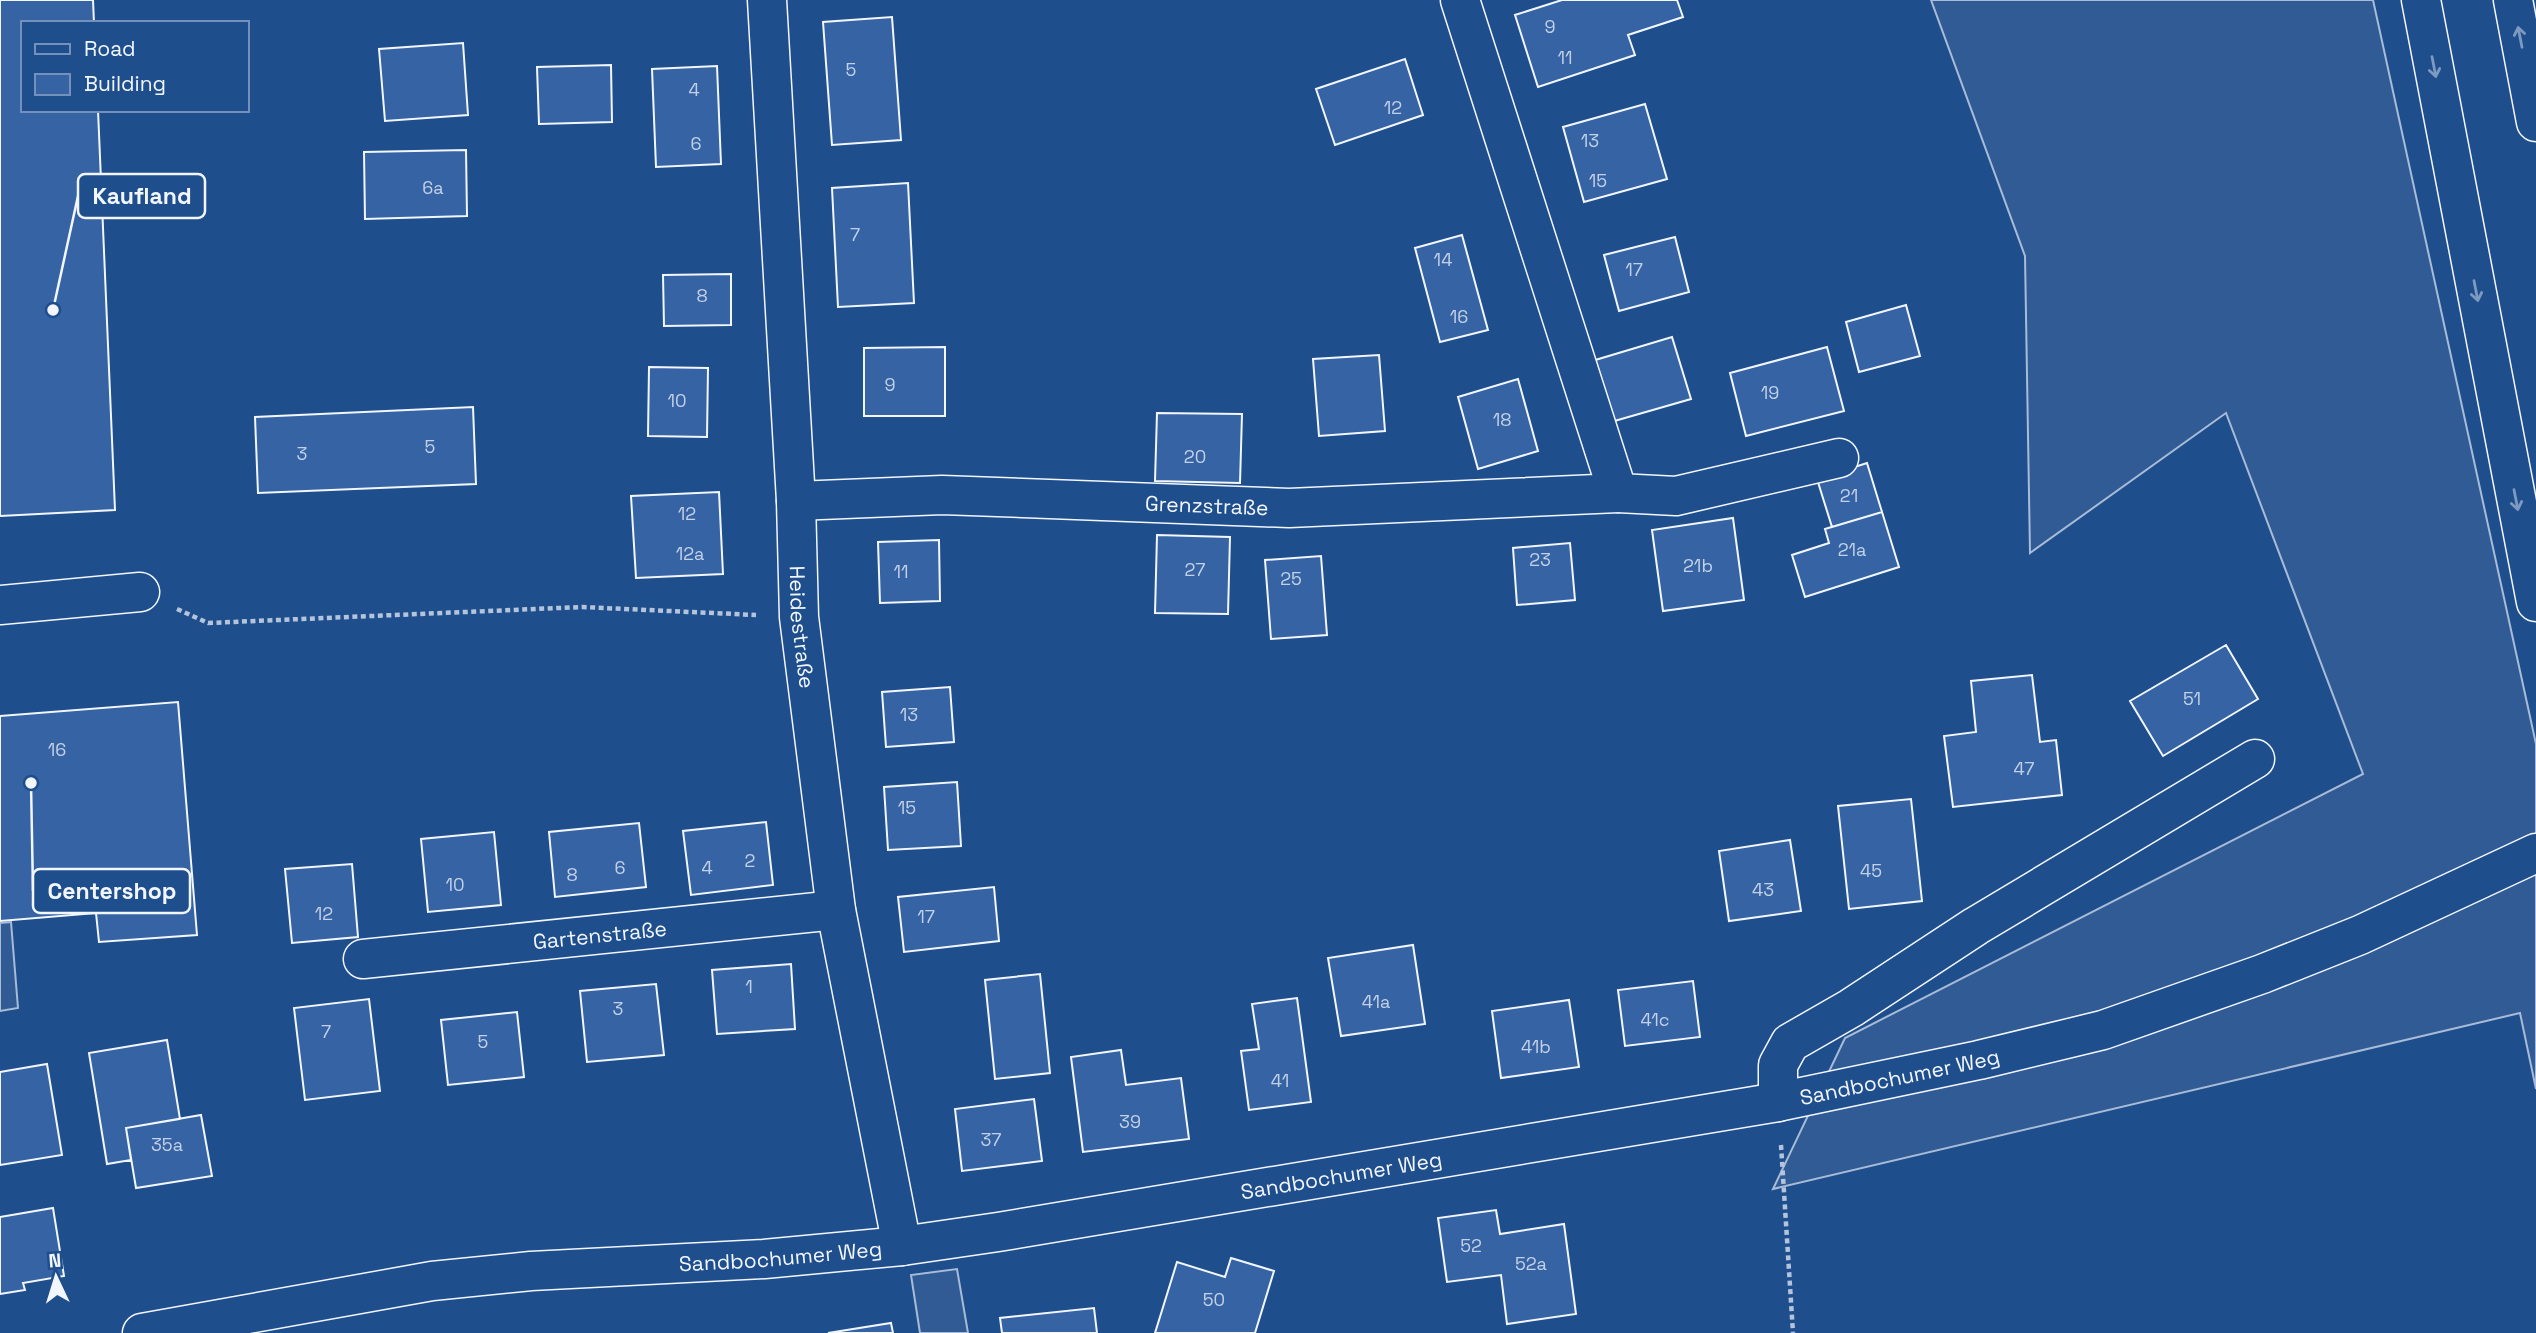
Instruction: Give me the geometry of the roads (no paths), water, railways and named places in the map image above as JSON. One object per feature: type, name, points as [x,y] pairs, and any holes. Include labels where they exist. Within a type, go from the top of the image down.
[{"type":"main road","name":"Heidestraße","points":[[768,0],[796,501],[799,617],[836,910],[902,1245]]},
{"type":"main road","points":[[1460,0],[1618,493]]},
{"type":"main road","points":[[2421,0],[2536,602]]},
{"type":"main road","points":[[2513,0],[2536,122]]},
{"type":"main road","name":"Grenzstraße","points":[[796,501],[942,495],[1289,508],[1618,493],[1676,496],[1839,458]]},
{"type":"main road","points":[[0,605],[140,593]]},
{"type":"main road","points":[[1778,1102],[1778,1065],[1790,1043],[1851,1008],[1976,926],[2255,759]]},
{"type":"main road","name":"Sandbochumer Weg","points":[[152,1332],[432,1281],[531,1271],[764,1259],[998,1232],[1778,1102],[1979,1060],[2103,1030],[2262,974],[2360,935],[2536,853]]},
{"type":"main road","name":"Gartenstraße","points":[[363,959],[836,910]]},
{"type":"place","name":"Kaufland","points":[[53,310]]},
{"type":"place","name":"Centershop","points":[[31,783]]}]
